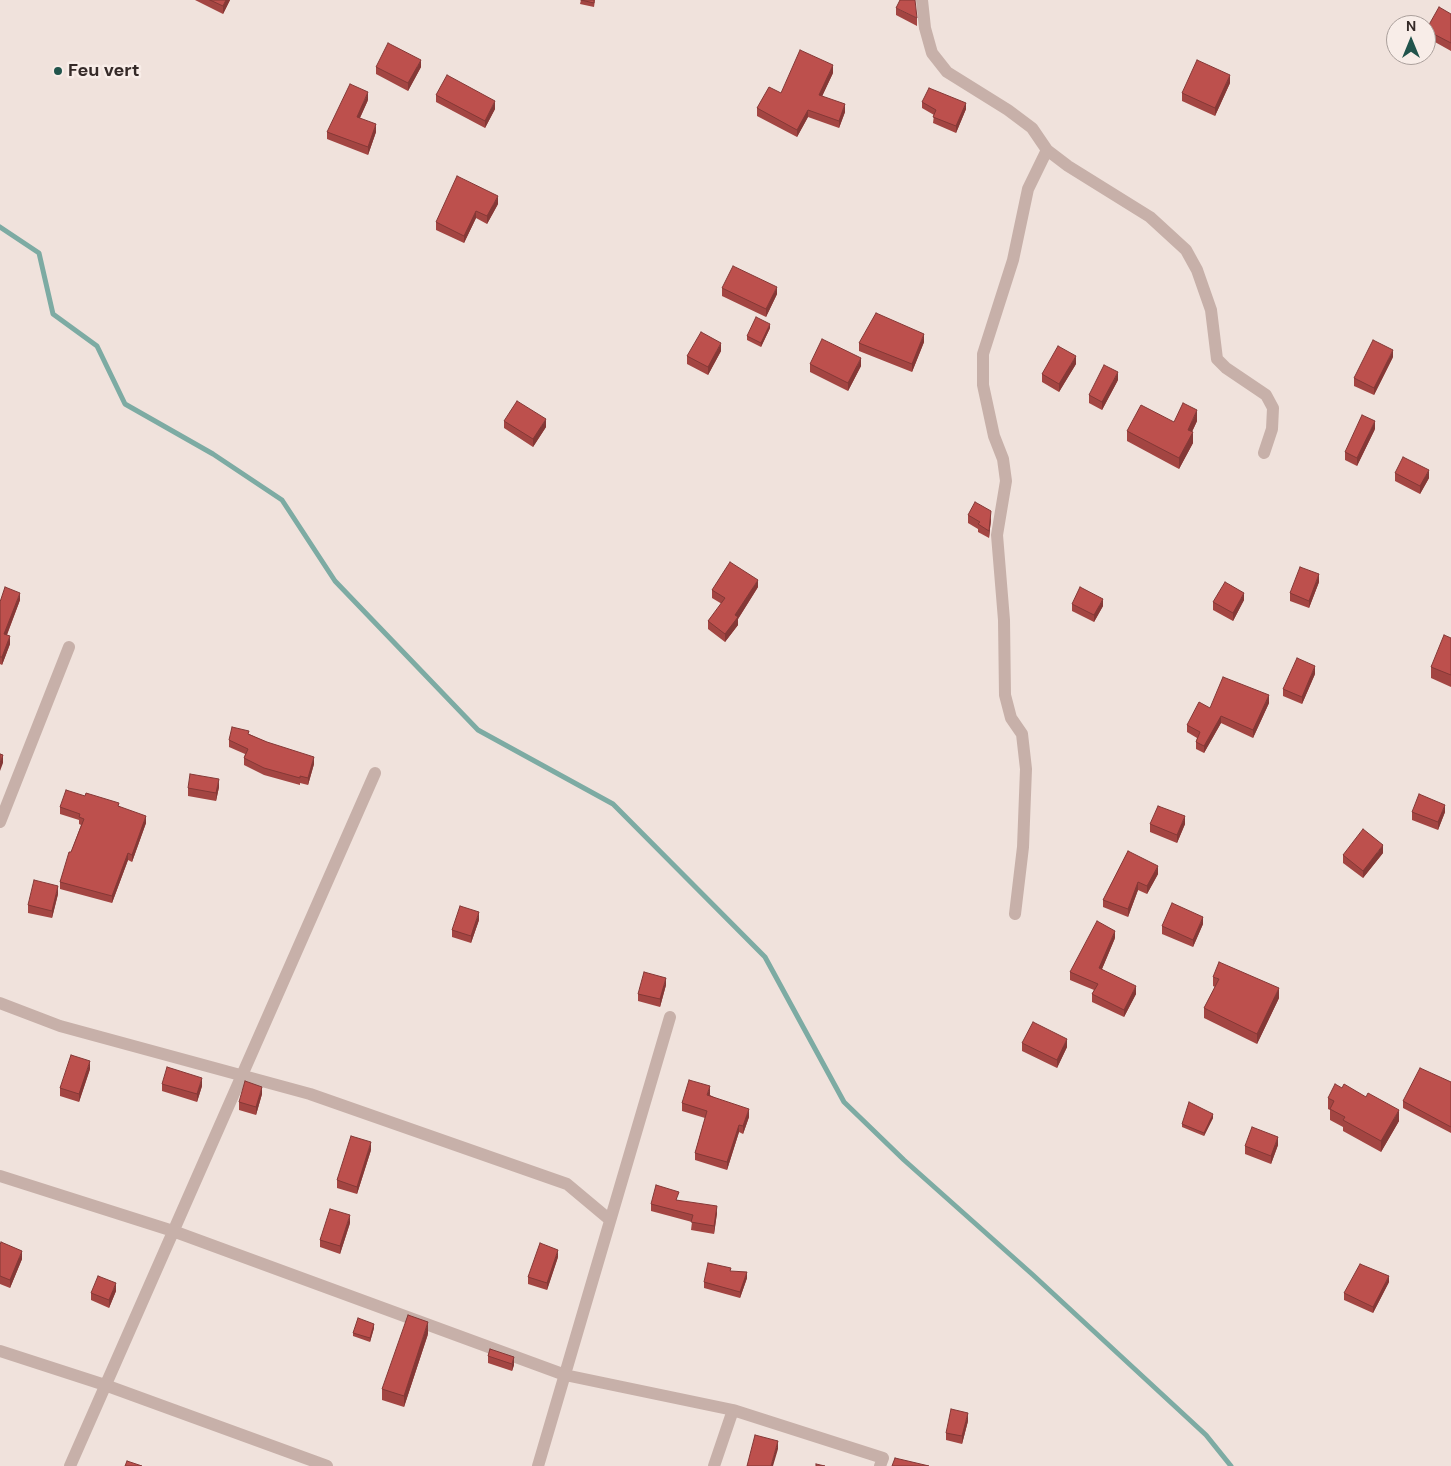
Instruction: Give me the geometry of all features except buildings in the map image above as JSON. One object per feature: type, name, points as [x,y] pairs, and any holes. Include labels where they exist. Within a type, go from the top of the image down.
[{"type":"street","points":[[922,0],[925,28],[932,53],[947,72],[1032,128],[1047,150],[1068,166],[1150,217],[1186,250],[1197,270],[1211,310],[1217,359],[1226,368],[1266,395],[1273,408],[1272,430],[1264,452]]},
{"type":"street","points":[[1015,914],[1023,847],[1026,769],[1022,734],[1011,718],[1005,695],[1004,620],[997,535],[1006,481],[1003,458],[994,436],[983,385],[983,354],[1013,260],[1028,190],[1047,150]]},
{"type":"street","points":[[0,822],[69,647]]},
{"type":"street","points":[[70,1466],[375,774]]},
{"type":"street","points":[[0,1003],[60,1026],[310,1094],[567,1184],[610,1220]]},
{"type":"street","points":[[538,1466],[670,1017]]},
{"type":"street","points":[[0,1176],[173,1231],[565,1375],[733,1410],[883,1458],[880,1466]]},
{"type":"street","points":[[0,1351],[105,1385],[327,1466]]},
{"type":"street","points":[[714,1466],[733,1410]]},
{"type":"waterway","points":[[0,227],[39,253],[53,314],[97,346],[125,404],[213,454],[282,500],[335,581],[478,730],[613,804],[765,957],[844,1102],[904,1160],[1033,1275],[1206,1435],[1231,1466]]},
{"type":"place","name":"Feu vert","points":[[58,71]]}]
